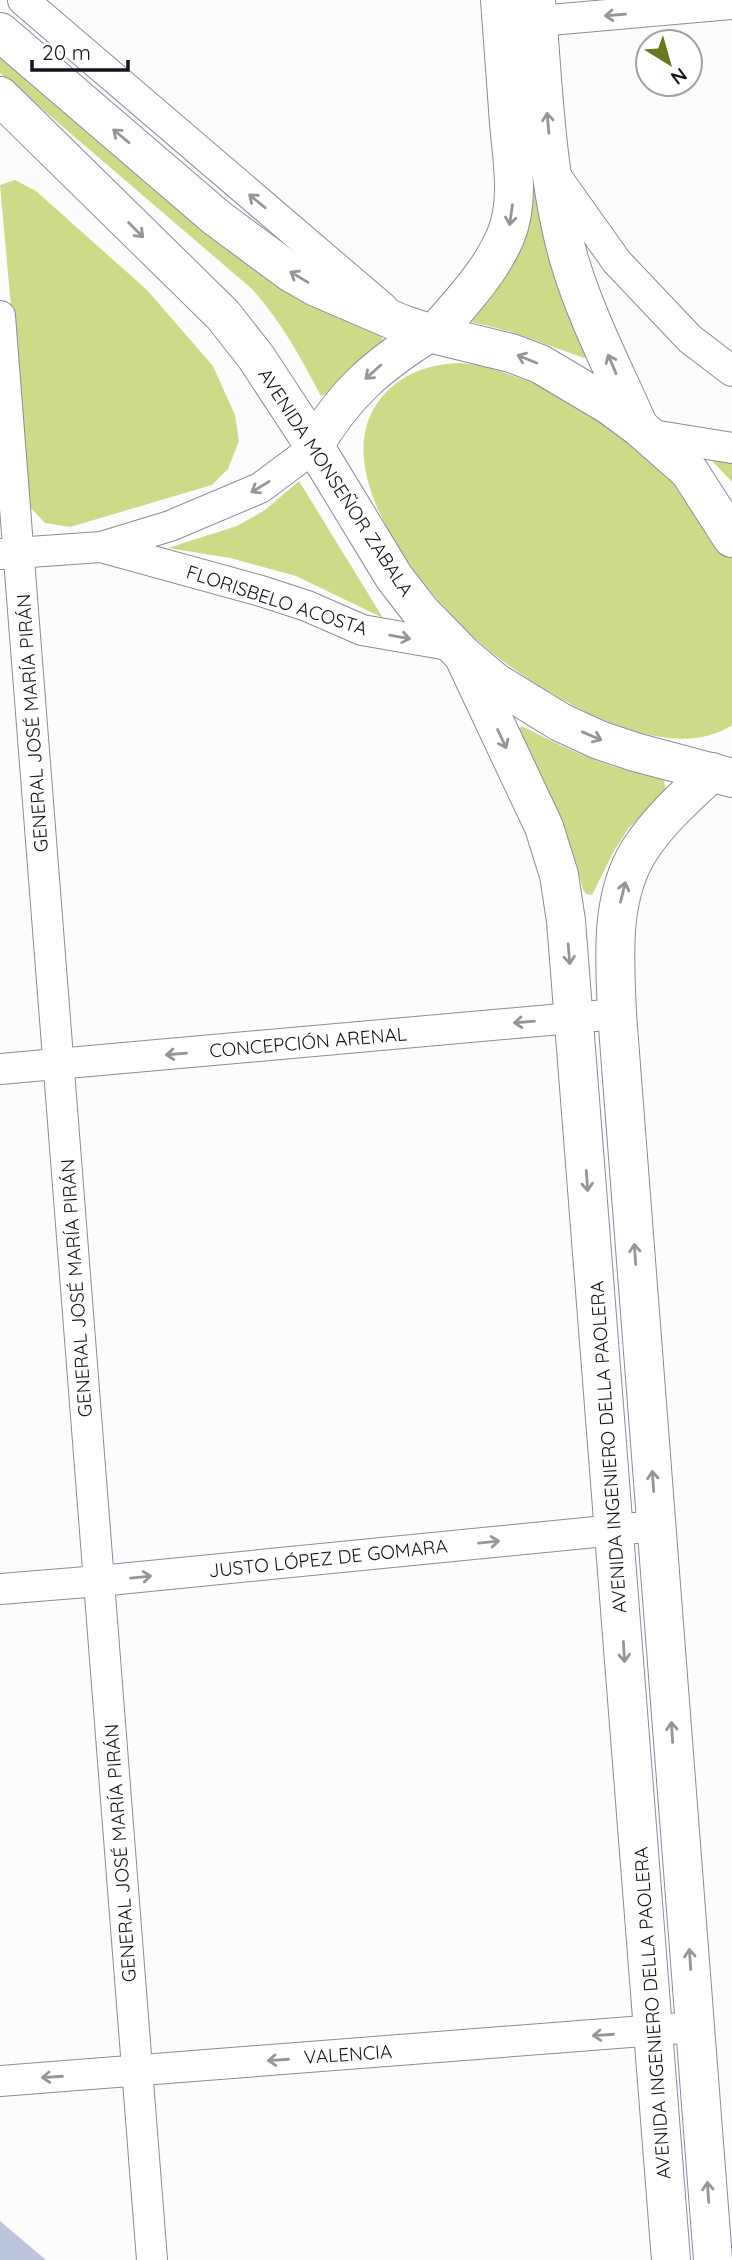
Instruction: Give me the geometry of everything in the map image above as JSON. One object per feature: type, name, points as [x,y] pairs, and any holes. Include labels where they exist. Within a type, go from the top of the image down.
[{"type":"main road","points":[[314,446],[326,425],[377,368],[422,330],[461,303],[500,248],[508,231],[512,211],[519,11]]},
{"type":"main road","points":[[519,11],[569,259],[580,292],[643,430]]},
{"type":"main road","points":[[0,32],[259,251],[316,287],[422,330],[511,353],[540,365],[598,398],[643,430],[688,471],[732,538]]},
{"type":"main road","name":"AVENIDA MONSEÑOR ZABALA","points":[[0,96],[223,315],[256,357],[394,577],[421,612],[458,651],[495,682],[560,722],[635,752],[724,772]]},
{"type":"main road","name":"AVENIDA INGENIERO DELLA PAOLERA","points":[[458,651],[544,827],[555,863],[566,921],[671,2260]]},
{"type":"main road","points":[[713,2260],[617,1014],[615,959],[618,915],[624,884],[638,853],[658,825],[724,772]]},
{"type":"street","points":[[23,0],[422,330]]},
{"type":"street","points":[[519,11],[732,4]]},
{"type":"street","points":[[552,170],[617,262],[690,339],[732,371]]},
{"type":"street","name":"GENERAL JOSÉ MARÍA PIRÁN","points":[[0,316],[9,554],[58,1065],[152,2260]]},
{"type":"street","points":[[643,430],[732,448]]},
{"type":"street","name":"FLORISBELO ACOSTA","points":[[9,554],[101,547],[170,526],[260,488],[314,446]]},
{"type":"street","name":"FLORISBELO ACOSTA","points":[[101,547],[261,591],[307,606],[362,630],[458,651]]},
{"type":"street","name":"CONCEPCIÓN ARENAL","points":[[0,1069],[617,1014]]},
{"type":"street","name":"JUSTO LÓPEZ DE GOMARA","points":[[0,1589],[656,1526]]},
{"type":"street","name":"VALENCIA","points":[[0,2081],[695,2027]]},
{"type":"green space","points":[[526,36],[539,214],[551,265],[587,357],[584,358],[512,332],[468,321],[482,296]]},
{"type":"green space","points":[[0,50],[379,327],[383,342],[354,364],[333,392],[321,396],[281,327],[252,289],[0,73]]},
{"type":"green space","points":[[15,180],[36,191],[147,290],[213,366],[235,415],[239,441],[228,469],[212,485],[70,527],[45,523],[29,506],[0,185]]},
{"type":"green space","points":[[460,363],[486,366],[536,384],[588,411],[673,482],[732,552],[732,725],[705,736],[675,739],[643,733],[577,707],[519,673],[496,656],[444,607],[417,575],[393,539],[375,501],[365,464],[366,429],[381,398],[398,382],[427,368]]},
{"type":"green space","points":[[732,458],[732,482],[713,459]]},
{"type":"green space","points":[[299,481],[383,618],[296,576],[230,558],[168,548],[237,526],[265,510]]},
{"type":"green space","points":[[522,726],[590,758],[663,778],[666,790],[628,829],[592,895],[583,890],[564,828],[514,733]]},
{"type":"building","points":[[0,2221],[46,2260],[0,2260]]}]
